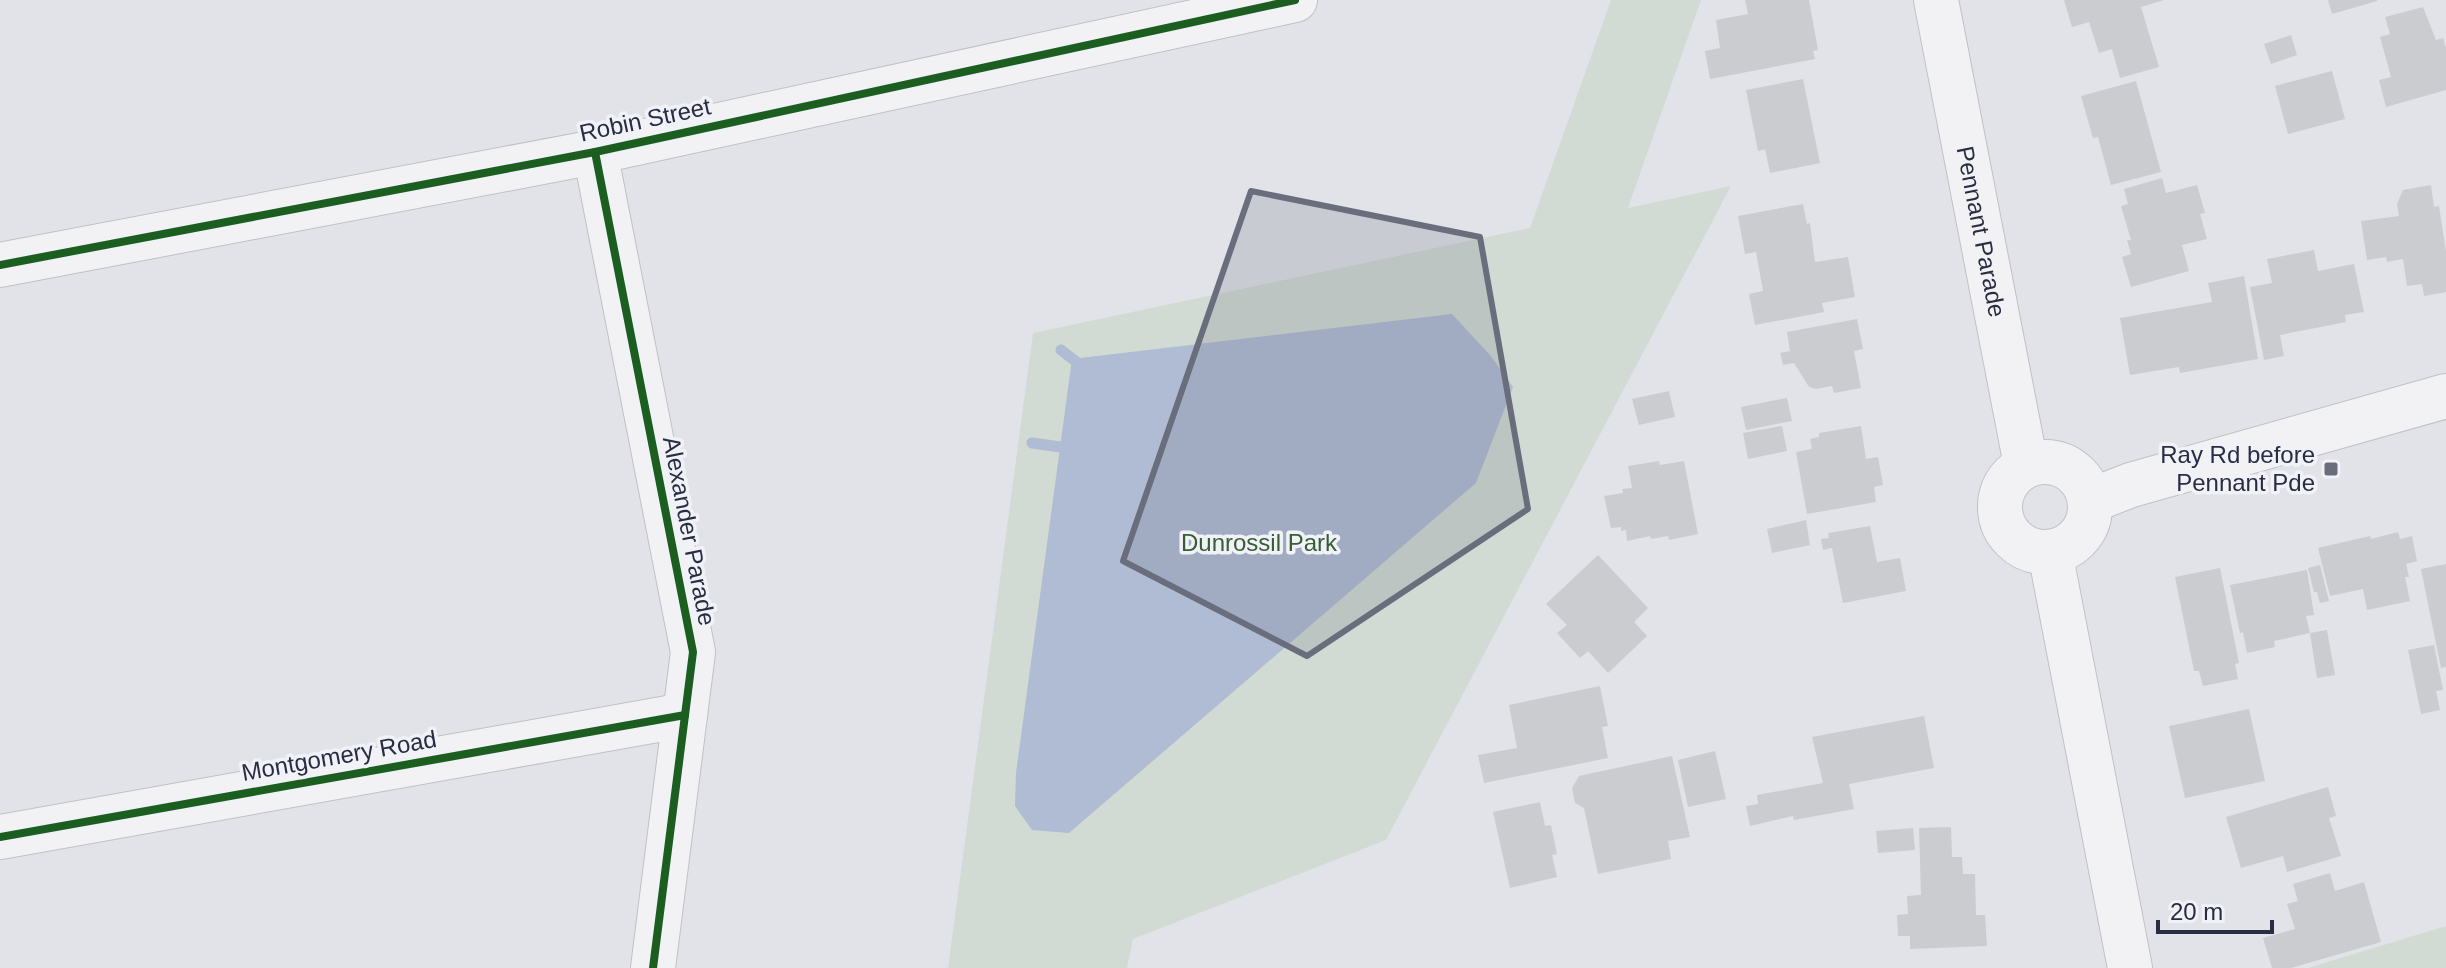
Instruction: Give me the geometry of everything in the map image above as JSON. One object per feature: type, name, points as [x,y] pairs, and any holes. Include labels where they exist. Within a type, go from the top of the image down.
[{"type":"street","name":"Robin Street","points":[[0,265],[595,152],[1295,0]]},
{"type":"street","name":"Pennant Parade","points":[[1936,0],[2026,465]]},
{"type":"street","name":"Alexander Parade","points":[[595,152],[693,652],[653,968]]},
{"type":"street","points":[[2090,501],[2131,485],[2446,396]]},
{"type":"street","points":[[2040,461],[2068,467],[2087,488],[2090,515],[2085,529],[2063,548],[2050,552],[2035,551],[2022,546],[2003,525],[2000,497],[2005,484],[2026,465],[2040,461]]},
{"type":"street","points":[[2050,552],[2130,968]]},
{"type":"street","name":"Montgomery Road","points":[[0,837],[685,715]]},
{"type":"highlighted area","points":[[1251,191],[1480,237],[1528,509],[1307,656],[1123,561]]},
{"type":"green space","name":"Dunrossil Park","points":[[1611,0],[1701,0],[1628,208],[1731,186],[1386,840],[1133,939],[1127,968],[948,968],[1033,333],[1530,228]]},
{"type":"green space","points":[[2446,926],[2446,968],[2308,968]]},
{"type":"water","points":[[1452,314],[1490,355],[1513,387],[1476,483],[1069,833],[1032,830],[1015,806],[1016,773],[1072,359]]},
{"type":"building","points":[[1745,0],[1809,0],[1818,50],[1813,51],[1815,59],[1710,79],[1705,51],[1720,48],[1716,20],[1748,14]]},
{"type":"building","points":[[2064,0],[2164,0],[2141,7],[2159,67],[2120,78],[2112,49],[2099,53],[2089,22],[2072,27]]},
{"type":"building","points":[[2328,0],[2377,0],[2377,1],[2332,14]]},
{"type":"building","points":[[2423,7],[2436,40],[2443,38],[2446,48],[2446,90],[2386,107],[2379,80],[2391,77],[2380,37],[2390,34],[2385,17]]},
{"type":"building","points":[[2291,35],[2297,55],[2271,64],[2264,44]]},
{"type":"building","points":[[2332,71],[2345,119],[2288,134],[2275,86]]},
{"type":"building","points":[[1803,79],[1820,163],[1770,173],[1765,149],[1758,151],[1746,90]]},
{"type":"building","points":[[2136,81],[2161,172],[2111,185],[2098,137],[2093,138],[2081,96]]},
{"type":"building","points":[[2162,178],[2166,193],[2197,185],[2205,213],[2200,214],[2207,239],[2182,245],[2189,271],[2131,287],[2122,257],[2131,254],[2127,240],[2131,240],[2121,206],[2128,204],[2124,189]]},
{"type":"building","points":[[2431,185],[2434,207],[2439,206],[2446,252],[2446,292],[2424,296],[2422,284],[2407,286],[2403,259],[2387,262],[2386,257],[2367,260],[2361,221],[2399,216],[2397,204],[2403,190]]},
{"type":"building","points":[[1803,204],[1807,224],[1810,223],[1815,262],[1848,257],[1855,297],[1822,303],[1824,312],[1755,325],[1749,294],[1763,291],[1756,252],[1745,254],[1738,216]]},
{"type":"building","points":[[2314,250],[2318,271],[2354,264],[2364,312],[2345,315],[2346,322],[2280,335],[2284,356],[2264,360],[2250,287],[2272,283],[2267,259]]},
{"type":"building","points":[[2244,276],[2258,359],[2180,373],[2179,367],[2130,375],[2120,318],[2212,302],[2208,283]]},
{"type":"building","points":[[1857,319],[1863,349],[1854,351],[1861,388],[1834,393],[1832,386],[1809,387],[1794,363],[1783,365],[1780,353],[1790,351],[1787,332]]},
{"type":"building","points":[[1669,391],[1675,417],[1639,425],[1632,399]]},
{"type":"building","points":[[1787,398],[1792,421],[1746,430],[1741,407]]},
{"type":"building","points":[[1782,426],[1787,451],[1748,459],[1743,433]]},
{"type":"building","points":[[1861,426],[1866,459],[1878,457],[1883,485],[1874,487],[1876,502],[1807,514],[1796,452],[1812,449],[1810,439],[1819,437],[1819,433]]},
{"type":"building","points":[[1659,461],[1660,465],[1684,461],[1698,534],[1669,540],[1668,536],[1651,539],[1650,536],[1627,541],[1626,530],[1611,528],[1604,496],[1632,488],[1628,466]]},
{"type":"building","points":[[1806,520],[1810,545],[1772,553],[1767,529]]},
{"type":"building","points":[[1870,526],[1877,562],[1900,558],[1906,591],[1843,603],[1832,548],[1823,550],[1821,539],[1829,538],[1828,533]]},
{"type":"building","points":[[2398,532],[2400,539],[2412,536],[2417,561],[2406,564],[2410,601],[2367,610],[2363,589],[2330,596],[2318,548]]},
{"type":"building","points":[[1598,555],[1648,608],[1634,622],[1647,636],[1608,673],[1588,651],[1580,658],[1557,633],[1567,625],[1546,604]]},
{"type":"building","points":[[2446,564],[2446,667],[2441,668],[2421,569]]},
{"type":"building","points":[[2320,565],[2329,601],[2320,603],[2308,568]]},
{"type":"building","points":[[2220,568],[2239,663],[2235,664],[2238,679],[2203,686],[2199,671],[2194,671],[2175,577]]},
{"type":"building","points":[[2307,570],[2314,615],[2306,616],[2310,633],[2274,641],[2275,647],[2247,653],[2230,585]]},
{"type":"building","points":[[2327,630],[2335,675],[2317,678],[2310,633]]},
{"type":"building","points":[[2434,645],[2443,690],[2436,691],[2440,710],[2421,714],[2408,650]]},
{"type":"building","points":[[1600,686],[1608,726],[1602,727],[1608,758],[1484,783],[1478,755],[1517,748],[1509,705]]},
{"type":"building","points":[[2249,709],[2265,781],[2185,798],[2169,726]]},
{"type":"building","points":[[1924,716],[1934,768],[1849,784],[1854,809],[1794,820],[1793,816],[1750,826],[1746,806],[1758,804],[1757,795],[1823,783],[1812,737]]},
{"type":"building","points":[[1715,751],[1726,799],[1688,807],[1678,760]]},
{"type":"building","points":[[1672,756],[1690,837],[1668,841],[1671,859],[1598,874],[1584,808],[1575,803],[1572,788],[1579,776]]},
{"type":"building","points":[[2328,787],[2336,816],[2329,818],[2341,856],[2287,872],[2283,856],[2241,868],[2226,817]]},
{"type":"building","points":[[1540,802],[1545,826],[1551,825],[1557,854],[1552,855],[1557,877],[1510,888],[1493,812]]},
{"type":"building","points":[[1951,827],[1952,857],[1962,857],[1963,874],[1975,874],[1976,915],[1985,915],[1987,946],[1910,949],[1910,936],[1898,936],[1897,915],[1908,914],[1907,896],[1921,895],[1919,828]]},
{"type":"building","points":[[1913,828],[1915,850],[1878,853],[1876,831]]},
{"type":"building","points":[[2330,873],[2335,891],[2364,882],[2381,942],[2291,968],[2272,968],[2263,938],[2295,929],[2287,904],[2298,901],[2293,884]]},
{"type":"waterway","points":[[1061,350],[1083,367]]},
{"type":"waterway","points":[[1032,443],[1075,449]]},
{"type":"cycle path","points":[[0,265],[595,152],[1295,0]]},
{"type":"cycle path","points":[[595,152],[693,652],[653,968]]},
{"type":"cycle path","points":[[0,837],[685,715]]},
{"type":"place","name":"Ray Rd before Pennant Pde","points":[[2331,469]]}]
